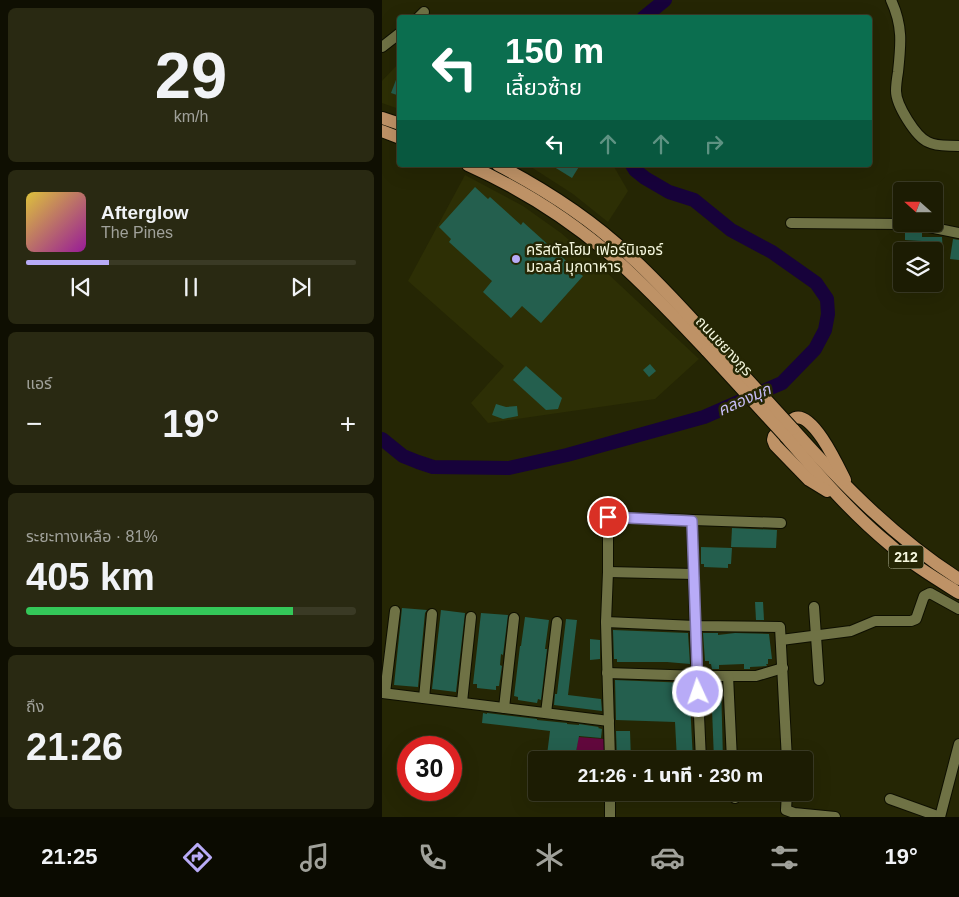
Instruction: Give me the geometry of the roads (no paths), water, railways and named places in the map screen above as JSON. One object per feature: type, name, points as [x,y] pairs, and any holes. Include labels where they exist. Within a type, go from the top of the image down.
[{"type":"main road","points":[[382,118],[397,123]]},
{"type":"main road","points":[[382,131],[397,137]]},
{"type":"main road","name":"ถนนชยางกูร","points":[[473,167],[558,215],[600,247],[711,347]]},
{"type":"main road","name":"ถนนชยางกูร","points":[[502,167],[528,180],[564,204],[629,255],[846,496],[958,579]]},
{"type":"main road","points":[[795,418],[807,421],[828,447],[846,496],[809,480],[775,445],[774,436],[795,418]]},
{"type":"main road","name":"ถนนชยางกูร","points":[[846,496],[857,516],[890,545],[930,575],[958,592]]},
{"type":"street","points":[[891,0],[901,31],[896,93],[899,107],[919,136],[927,142],[935,145],[958,146]]},
{"type":"street","points":[[382,47],[397,35]]},
{"type":"street","points":[[791,223],[893,224]]},
{"type":"street","points":[[943,229],[958,232]]},
{"type":"street","points":[[610,751],[606,622],[608,517],[781,524]]},
{"type":"street","points":[[692,521],[701,751]]},
{"type":"street","points":[[608,572],[694,574]]},
{"type":"street","points":[[781,640],[851,630],[875,620],[912,621],[916,619],[924,596],[930,594],[958,609]]},
{"type":"street","points":[[814,607],[819,680]]},
{"type":"street","points":[[395,611],[384,693],[609,721]]},
{"type":"street","points":[[424,698],[432,614]]},
{"type":"street","points":[[462,702],[471,617]]},
{"type":"street","points":[[504,708],[514,618]]},
{"type":"street","points":[[546,713],[557,622]]},
{"type":"street","points":[[606,622],[780,628],[787,751]]},
{"type":"street","points":[[607,672],[697,676],[756,676],[782,668]]},
{"type":"street","points":[[728,676],[732,751]]},
{"type":"street","points":[[890,799],[940,817],[958,744]]},
{"type":"street","points":[[610,801],[610,817]]},
{"type":"street","points":[[786,801],[786,810],[794,813],[835,817]]},
{"type":"waterway","name":"คลองมุก","points":[[647,15],[665,0]]},
{"type":"waterway","name":"คลองมุก","points":[[382,439],[403,456],[433,467],[509,468],[567,455],[704,417],[782,383],[815,349],[825,330],[828,314],[827,299],[816,283],[772,252],[731,230],[694,200],[669,192],[645,178],[633,167]]},
{"type":"place","name":"คริสตัลโฮม เฟอร์นิเจอร์ มอลล์ มุกดาหาร","points":[[516,259]]}]
